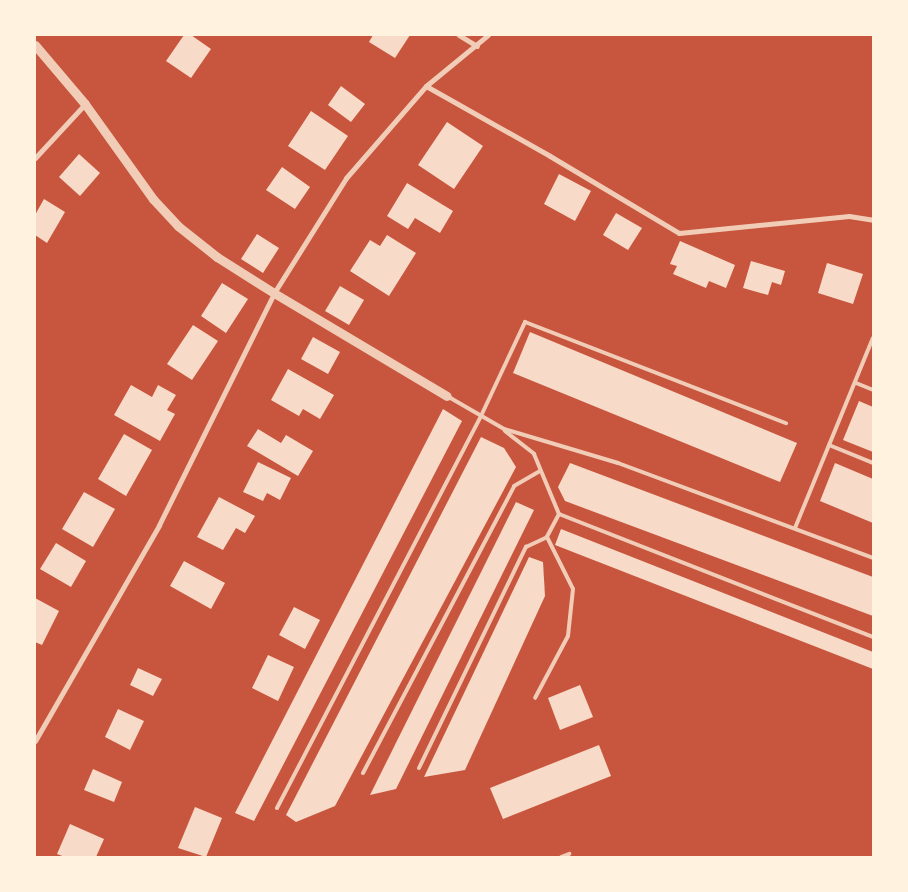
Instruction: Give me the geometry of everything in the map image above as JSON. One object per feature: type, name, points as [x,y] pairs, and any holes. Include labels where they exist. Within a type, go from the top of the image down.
[{"type":"street","points":[[459,35],[477,46]]},
{"type":"street","points":[[35,741],[159,525],[274,293],[346,178],[426,86],[477,46],[488,35]]},
{"type":"street","points":[[35,45],[86,104],[153,199],[178,226],[217,257],[447,396]]},
{"type":"street","points":[[426,86],[679,233],[850,216],[873,220]]},
{"type":"street","points":[[35,158],[86,104]]},
{"type":"lane","points":[[277,808],[481,416],[526,322],[786,423]]},
{"type":"lane","points":[[794,528],[856,383],[873,338]]},
{"type":"lane","points":[[856,383],[873,390]]},
{"type":"lane","points":[[447,396],[504,430],[534,454],[558,514],[873,637]]},
{"type":"lane","points":[[504,430],[618,463],[873,558]]},
{"type":"lane","points":[[830,445],[873,463]]},
{"type":"lane","points":[[363,773],[514,486],[540,471]]},
{"type":"lane","points":[[419,768],[526,547],[547,537],[558,514]]},
{"type":"lane","points":[[535,698],[568,636],[573,589],[547,537]]},
{"type":"lane","points":[[561,857],[569,854]]},
{"type":"building","points":[[184,35],[191,35],[211,49],[191,78],[166,61]]},
{"type":"building","points":[[373,35],[410,35],[395,58],[369,42]]},
{"type":"building","points":[[341,86],[365,104],[351,122],[328,105]]},
{"type":"building","points":[[311,111],[348,136],[325,170],[288,146]]},
{"type":"building","points":[[447,122],[483,146],[454,189],[418,165]]},
{"type":"building","points":[[79,154],[100,173],[80,196],[59,177]]},
{"type":"building","points":[[282,167],[310,187],[295,209],[266,190]]},
{"type":"building","points":[[559,174],[591,191],[575,221],[544,204]]},
{"type":"building","points":[[407,183],[453,211],[440,233],[415,218],[408,229],[387,216]]},
{"type":"building","points":[[44,199],[65,212],[47,243],[35,235],[35,215]]},
{"type":"building","points":[[616,213],[642,228],[628,250],[603,235]]},
{"type":"building","points":[[257,234],[279,248],[263,273],[241,259]]},
{"type":"building","points":[[387,235],[416,253],[389,296],[350,271],[370,240],[380,246]]},
{"type":"building","points":[[680,241],[735,265],[726,288],[709,281],[706,288],[673,274],[677,266],[670,264]]},
{"type":"building","points":[[751,261],[785,271],[781,285],[772,282],[768,295],[743,288]]},
{"type":"building","points":[[827,263],[863,274],[853,304],[818,293]]},
{"type":"building","points":[[222,283],[248,299],[226,333],[201,316]]},
{"type":"building","points":[[340,286],[364,300],[349,325],[325,311]]},
{"type":"building","points":[[193,325],[218,341],[192,380],[167,364]]},
{"type":"building","points":[[530,332],[797,443],[780,482],[513,373]]},
{"type":"building","points":[[313,337],[340,352],[328,374],[301,359]]},
{"type":"building","points":[[288,369],[334,395],[320,419],[303,409],[299,416],[271,400]]},
{"type":"building","points":[[131,385],[152,397],[158,385],[176,395],[167,410],[175,414],[160,441],[114,415]]},
{"type":"building","points":[[859,401],[873,407],[873,452],[843,440]]},
{"type":"building","points":[[443,409],[462,421],[254,821],[235,813]]},
{"type":"building","points":[[258,429],[281,443],[286,435],[313,451],[298,476],[247,446]]},
{"type":"building","points":[[124,434],[152,450],[126,496],[98,479]]},
{"type":"building","points":[[481,437],[504,448],[516,467],[335,806],[296,822],[286,815]]},
{"type":"building","points":[[258,462],[291,478],[280,500],[267,493],[263,501],[243,492]]},
{"type":"building","points":[[570,463],[873,577],[873,616],[565,501],[558,487]]},
{"type":"building","points":[[835,463],[873,479],[873,523],[820,501]]},
{"type":"building","points":[[84,492],[115,509],[93,547],[62,529]]},
{"type":"building","points":[[219,497],[255,516],[245,533],[236,528],[223,550],[197,537]]},
{"type":"building","points":[[516,502],[534,510],[396,789],[370,795]]},
{"type":"building","points":[[561,529],[873,652],[873,669],[555,545]]},
{"type":"building","points":[[56,543],[86,561],[71,587],[40,569]]},
{"type":"building","points":[[529,557],[543,562],[545,596],[465,770],[424,777]]},
{"type":"building","points":[[184,561],[225,583],[211,609],[170,586]]},
{"type":"building","points":[[35,598],[59,611],[42,645],[35,642]]},
{"type":"building","points":[[294,607],[320,620],[305,649],[279,635]]},
{"type":"building","points":[[268,655],[294,667],[278,701],[252,688]]},
{"type":"building","points":[[138,668],[162,679],[153,696],[130,685]]},
{"type":"building","points":[[580,685],[593,717],[560,730],[548,698]]},
{"type":"building","points":[[118,709],[144,721],[130,750],[105,737]]},
{"type":"building","points":[[599,745],[611,776],[503,819],[490,788]]},
{"type":"building","points":[[93,769],[122,782],[114,802],[84,790]]},
{"type":"building","points":[[195,807],[222,818],[206,857],[178,848]]},
{"type":"building","points":[[70,824],[104,839],[96,857],[65,857],[57,854]]}]
